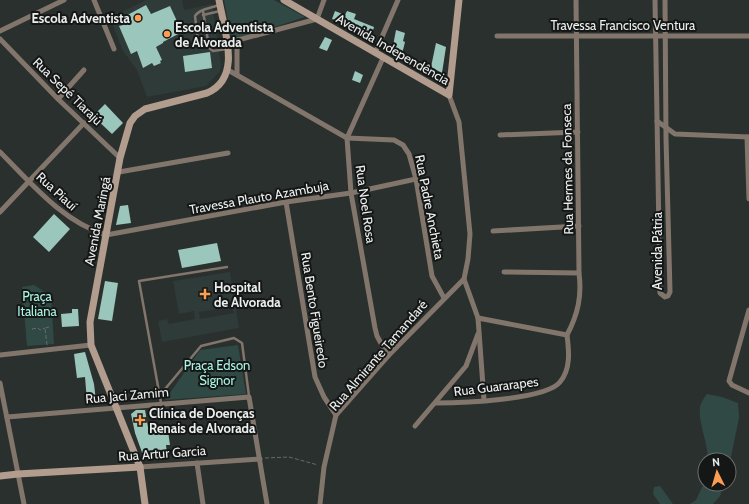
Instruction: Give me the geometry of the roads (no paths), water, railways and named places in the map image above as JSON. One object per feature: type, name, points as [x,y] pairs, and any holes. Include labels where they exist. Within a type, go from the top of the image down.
[{"type":"main road","name":"Avenida Independência","points":[[284,0],[449,95]]},
{"type":"main road","points":[[449,95],[459,0]]},
{"type":"main road","points":[[220,5],[227,46],[228,70]]},
{"type":"main road","name":"Avenida Maringá","points":[[146,504],[140,467],[114,407],[92,345],[90,322],[119,172],[120,158],[130,123],[135,116],[145,109],[215,90],[226,77],[228,70]]},
{"type":"main road","name":"Rua Artur Garcia","points":[[0,476],[140,467]]},
{"type":"street","points":[[94,0],[114,49]]},
{"type":"street","points":[[227,46],[237,40],[317,19],[324,0]]},
{"type":"street","points":[[375,53],[398,0]]},
{"type":"street","name":"Rua Hermes da Fonseca","points":[[567,335],[578,309],[581,288],[579,272],[576,0]]},
{"type":"street","points":[[0,31],[61,1]]},
{"type":"street","points":[[655,1],[665,1]]},
{"type":"street","name":"Avenida Pátria","points":[[655,1],[660,293],[665,297],[668,296],[670,292],[665,1]]},
{"type":"street","name":"Travessa Francisco Ventura","points":[[497,36],[749,36]]},
{"type":"street","name":"Rua Sepé Tiarajú","points":[[0,39],[58,99],[120,158]]},
{"type":"street","points":[[237,40],[237,74]]},
{"type":"street","name":"Rua Noel Rosa","points":[[383,58],[347,138],[351,193],[375,328],[377,336],[388,356]]},
{"type":"street","points":[[58,99],[84,70]]},
{"type":"street","name":"Rua Padre Anchieta","points":[[228,70],[347,138],[398,141],[409,154],[416,179],[432,276],[444,298]]},
{"type":"street","points":[[656,74],[666,74]]},
{"type":"street","points":[[449,95],[459,122],[470,234],[468,259],[464,278],[478,318],[484,400]]},
{"type":"street","points":[[657,121],[666,129],[675,134],[748,137],[749,199]]},
{"type":"street","points":[[0,212],[30,182],[84,123]]},
{"type":"street","points":[[500,135],[578,132]]},
{"type":"street","name":"Rua Piauí","points":[[0,152],[51,202],[75,222],[106,235]]},
{"type":"street","points":[[119,172],[228,153]]},
{"type":"street","points":[[657,164],[667,165]]},
{"type":"street","name":"Travessa Plauto Azambuja","points":[[106,235],[286,202],[351,193],[416,179]]},
{"type":"street","name":"Rua Bento Figueiredo","points":[[286,202],[315,377],[324,397],[336,415]]},
{"type":"street","points":[[493,230],[579,226]]},
{"type":"street","points":[[659,260],[669,259]]},
{"type":"street","points":[[504,272],[579,272]]},
{"type":"street","name":"Rua Almirante Tamandaré","points":[[320,504],[324,467],[336,415],[388,356],[464,278]]},
{"type":"street","points":[[749,310],[748,324],[729,381],[732,385],[749,393]]},
{"type":"street","points":[[478,318],[567,335]]},
{"type":"street","points":[[415,426],[466,366],[479,332]]},
{"type":"street","name":"Rua Guararapes","points":[[436,403],[535,395],[556,386],[566,374],[569,351],[567,335]]},
{"type":"street","points":[[0,355],[92,345]]},
{"type":"street","points":[[0,382],[24,504]]},
{"type":"street","points":[[249,396],[267,504]]},
{"type":"street","name":"Rua Jaci Zamim","points":[[7,417],[249,396]]},
{"type":"street","name":"Rua Artur Garcia","points":[[140,467],[260,459]]},
{"type":"street","points":[[197,463],[203,504]]},
{"type":"lane","points":[[220,5],[197,13],[194,21],[198,42],[200,45],[205,45],[213,51],[227,46]]},
{"type":"lane","points":[[203,15],[220,5]]},
{"type":"lane","points":[[202,11],[208,41],[205,45]]},
{"type":"lane","points":[[161,403],[139,281],[227,267]]},
{"type":"lane","points":[[160,395],[201,346],[234,338],[242,343],[249,396]]},
{"type":"place","name":"Escola Adventista","points":[[138,18]]},
{"type":"place","name":"Escola Adventista de Alvorada","points":[[167,34]]},
{"type":"place","name":"Hospital de Alvorada","points":[[205,294]]},
{"type":"place","name":"Clínica de Doenças Renais de Alvorada","points":[[140,420]]},
{"type":"park label","name":"Praça Italiana","points":[[37,304]]},
{"type":"park label","name":"Praça Edson Signor","points":[[217,372]]}]
